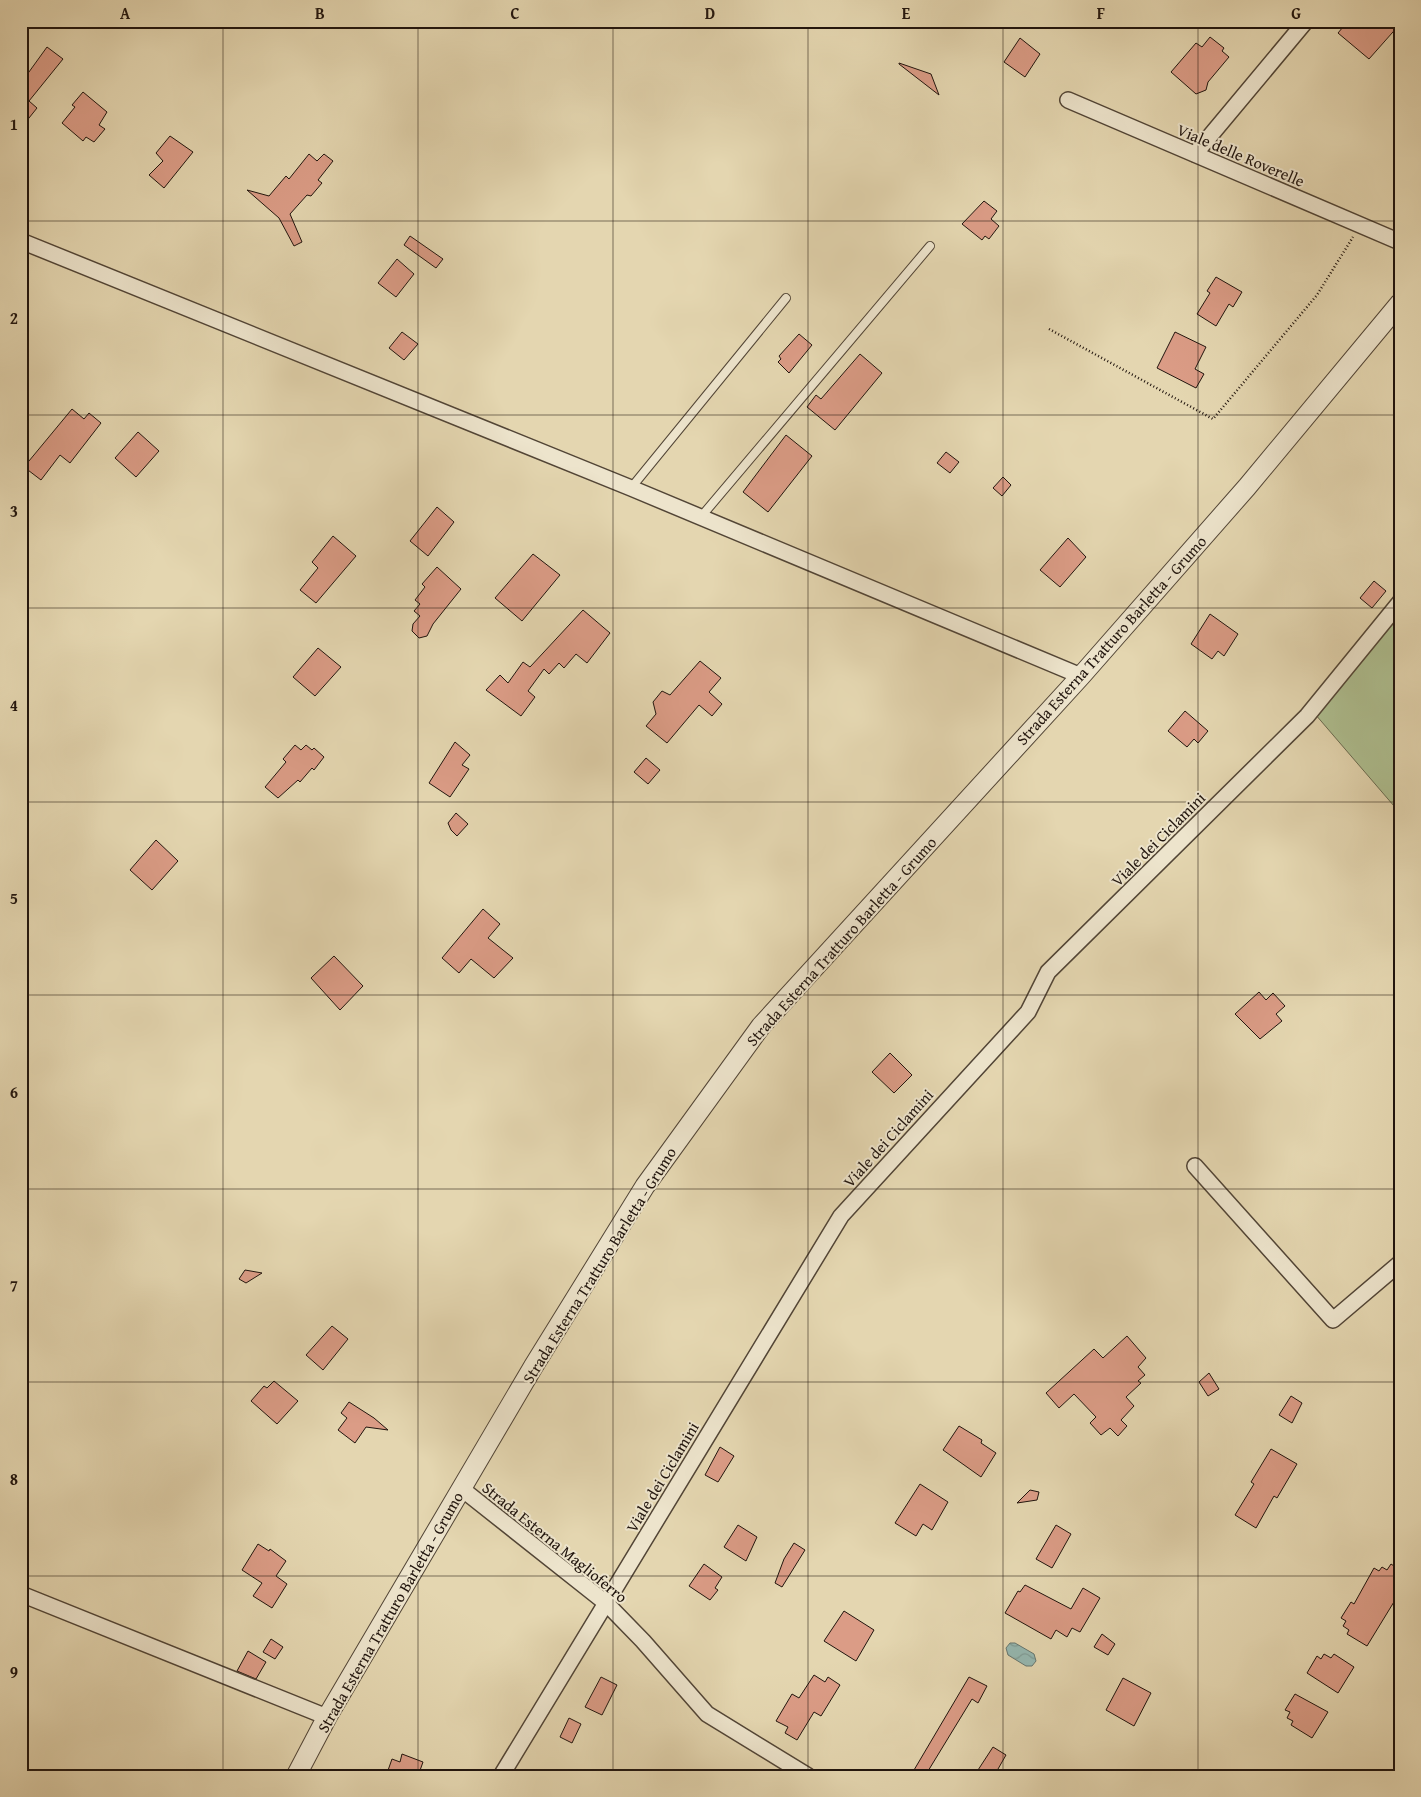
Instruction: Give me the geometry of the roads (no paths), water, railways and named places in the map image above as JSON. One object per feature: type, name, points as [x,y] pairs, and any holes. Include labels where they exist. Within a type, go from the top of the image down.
[{"type":"street","points":[[1196,154],[1306,21]]},
{"type":"street","name":"Viale delle Roverelle","points":[[1068,100],[1400,242]]},
{"type":"street","points":[[21,241],[631,488],[1081,676]]},
{"type":"street","name":"Strada Esterna Tratturo Barletta - Grumo","points":[[296,1776],[327,1717],[533,1366],[645,1186],[761,1026],[1081,676],[1247,487],[1400,303]]},
{"type":"street","name":"Viale dei Ciclamini","points":[[501,1776],[841,1216],[1028,1012],[1048,972],[1307,716],[1400,602]]},
{"type":"street","points":[[1195,1166],[1333,1320],[1400,1263]]},
{"type":"street","name":"Strada Esterna Maglioferro","points":[[462,1489],[606,1603],[643,1641],[707,1714],[808,1776]]},
{"type":"street","points":[[21,1594],[327,1717]]},
{"type":"lane","points":[[700,518],[930,246]]},
{"type":"lane","points":[[631,488],[786,298]]},
{"type":"water","points":[[1010,1643],[1015,1643],[1034,1654],[1036,1661],[1032,1666],[1026,1666],[1008,1655],[1006,1648]]}]
